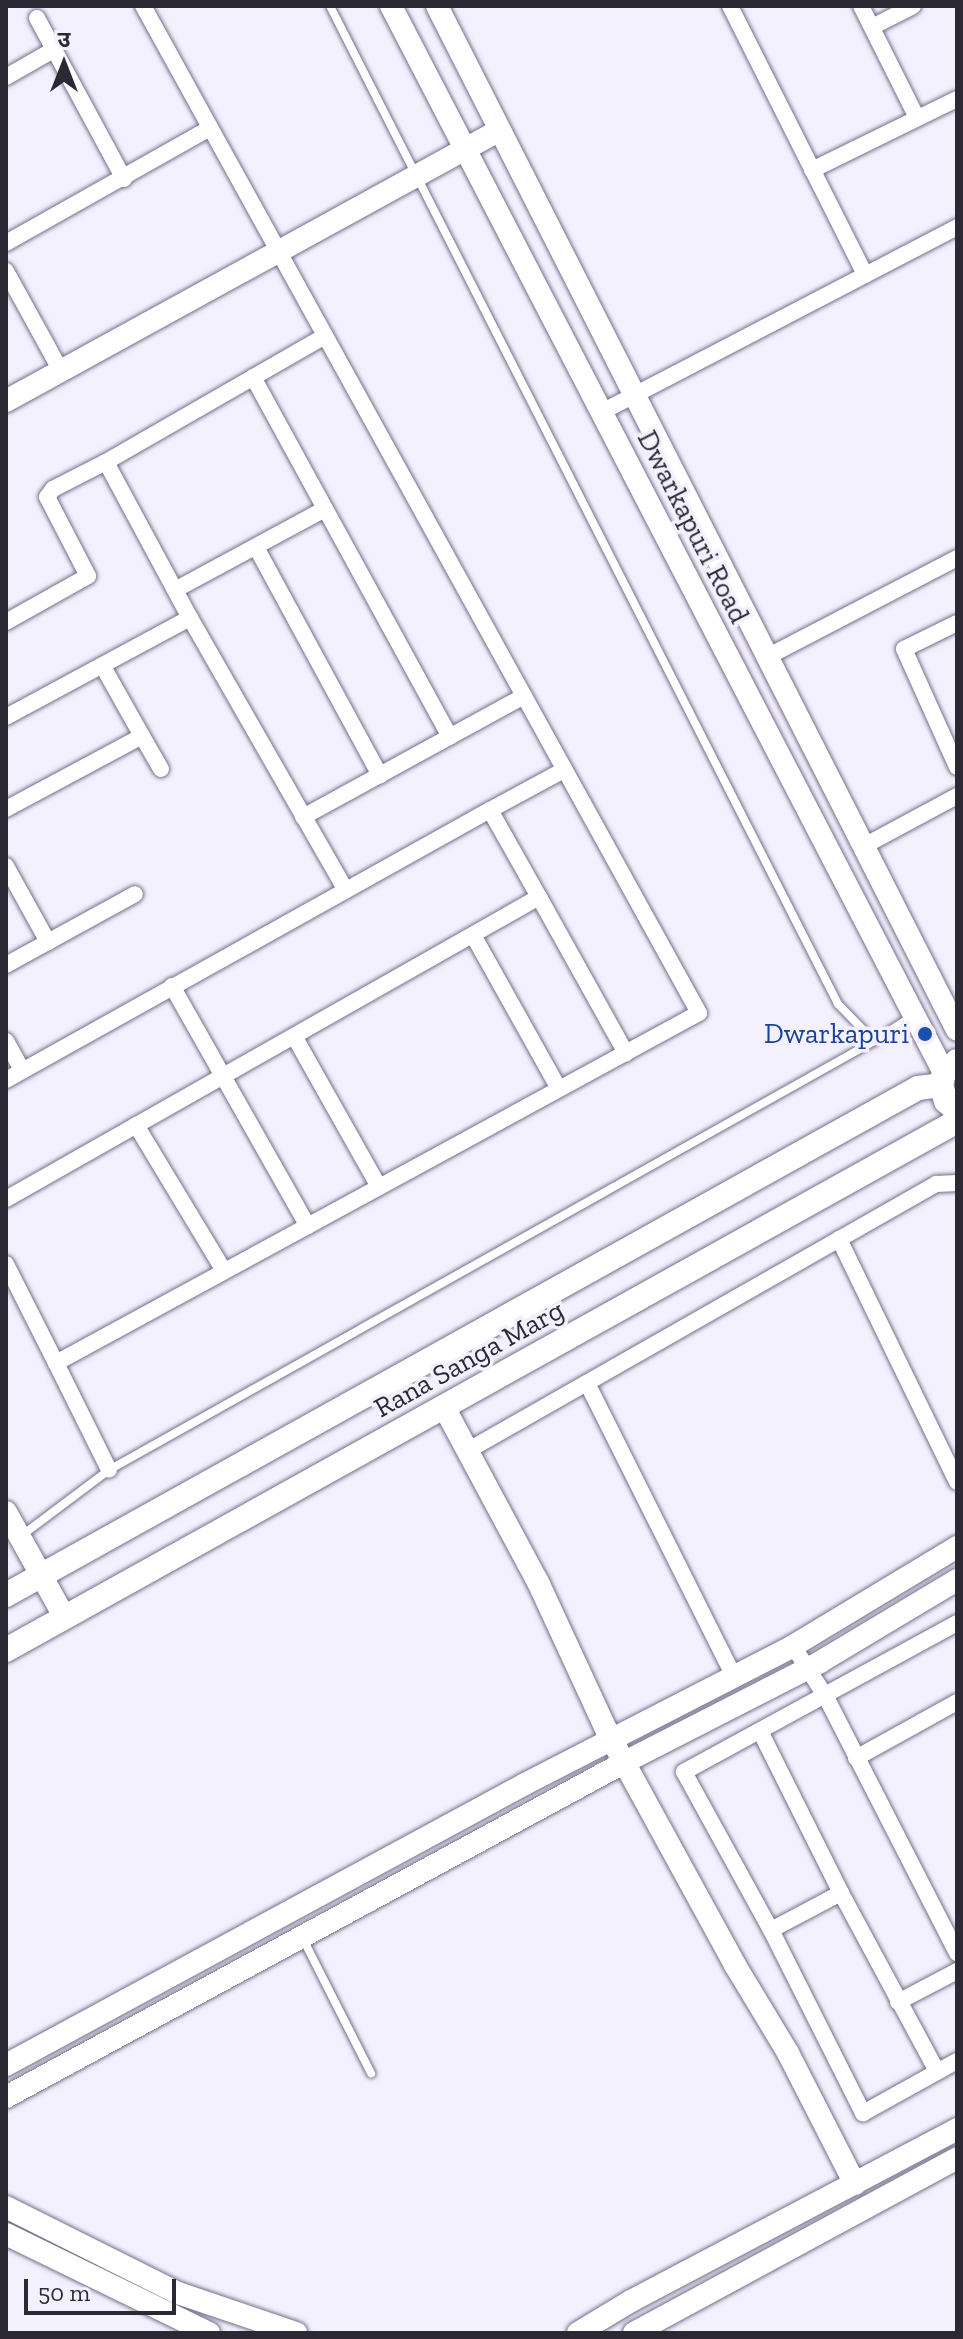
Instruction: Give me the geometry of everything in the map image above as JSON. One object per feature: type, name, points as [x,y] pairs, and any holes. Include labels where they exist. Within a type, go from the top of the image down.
[{"type":"main road","points":[[947,1073],[946,1101],[957,1113]]},
{"type":"main road","name":"Rana Sanga Marg","points":[[6,1595],[947,1073]]},
{"type":"main road","name":"Rana Sanga Marg","points":[[6,1650],[954,1123],[957,1113]]},
{"type":"street","points":[[56,1363],[699,1013],[143,6]]},
{"type":"street","name":"Dwarkapuri Road","points":[[391,6],[600,413],[947,1073]]},
{"type":"street","name":"Dwarkapuri Road","points":[[437,6],[957,1030]]},
{"type":"street","points":[[730,6],[865,275]]},
{"type":"street","points":[[861,6],[917,118]]},
{"type":"street","points":[[872,27],[913,6]]},
{"type":"street","points":[[37,18],[124,179]]},
{"type":"street","points":[[6,77],[55,49]]},
{"type":"street","points":[[812,170],[957,99]]},
{"type":"street","points":[[6,243],[210,128]]},
{"type":"street","points":[[6,401],[500,130]]},
{"type":"street","points":[[600,413],[957,227]]},
{"type":"street","points":[[6,271],[61,371]]},
{"type":"street","points":[[6,622],[88,576],[47,497],[53,489],[106,462],[325,336]]},
{"type":"street","points":[[253,377],[450,737]]},
{"type":"street","points":[[106,462],[190,618],[345,889]]},
{"type":"street","points":[[175,590],[325,509]]},
{"type":"street","points":[[256,547],[380,775]]},
{"type":"street","points":[[769,656],[957,558]]},
{"type":"street","points":[[6,717],[190,618]]},
{"type":"street","points":[[957,623],[904,649],[957,767]]},
{"type":"street","points":[[102,665],[161,769]]},
{"type":"street","points":[[303,817],[524,696]]},
{"type":"street","points":[[6,809],[142,736]]},
{"type":"street","points":[[6,1080],[564,770]]},
{"type":"street","points":[[864,846],[957,796]]},
{"type":"street","points":[[490,810],[626,1053]]},
{"type":"street","points":[[6,866],[48,942]]},
{"type":"street","points":[[6,965],[135,894]]},
{"type":"street","points":[[6,1199],[539,897]]},
{"type":"street","points":[[473,935],[559,1089]]},
{"type":"street","points":[[172,986],[225,1074],[308,1226]]},
{"type":"street","points":[[294,1036],[379,1187]]},
{"type":"street","points":[[6,1041],[22,1070]]},
{"type":"street","points":[[136,1125],[224,1271]]},
{"type":"street","points":[[467,1451],[936,1184],[957,1183]]},
{"type":"street","points":[[839,1239],[957,1482]]},
{"type":"street","points":[[6,1264],[109,1470]]},
{"type":"street","points":[[587,1383],[735,1678]]},
{"type":"street","points":[[444,1407],[538,1582],[613,1741],[735,1965],[788,2053],[855,2184]]},
{"type":"street","points":[[6,1512],[65,1618]]},
{"type":"street","points":[[6,2065],[303,1902],[735,1678],[957,1547]]},
{"type":"street","points":[[6,2097],[625,1762],[806,1668],[957,1580]]},
{"type":"street","points":[[957,1623],[761,1733],[684,1772],[771,1930],[863,2113],[957,2061]]},
{"type":"street","points":[[793,1646],[826,1697],[957,1953]]},
{"type":"street","points":[[856,1758],[957,1702]]},
{"type":"street","points":[[761,1733],[841,1893],[937,2071]]},
{"type":"street","points":[[771,1930],[841,1893]]},
{"type":"street","points":[[898,2002],[957,1971]]},
{"type":"street","points":[[578,2333],[631,2301],[957,2129]]},
{"type":"street","points":[[634,2333],[957,2158]]},
{"type":"street","points":[[6,2207],[178,2293],[296,2333]]},
{"type":"street","points":[[6,2234],[209,2333]]},
{"type":"lane","points":[[330,6],[838,1004],[874,1041]]},
{"type":"lane","points":[[20,1537],[109,1470],[874,1041],[915,1015]]},
{"type":"lane","points":[[301,1937],[371,2073]]},
{"type":"place","name":"Dwarkapuri","points":[[925,1034]]}]
